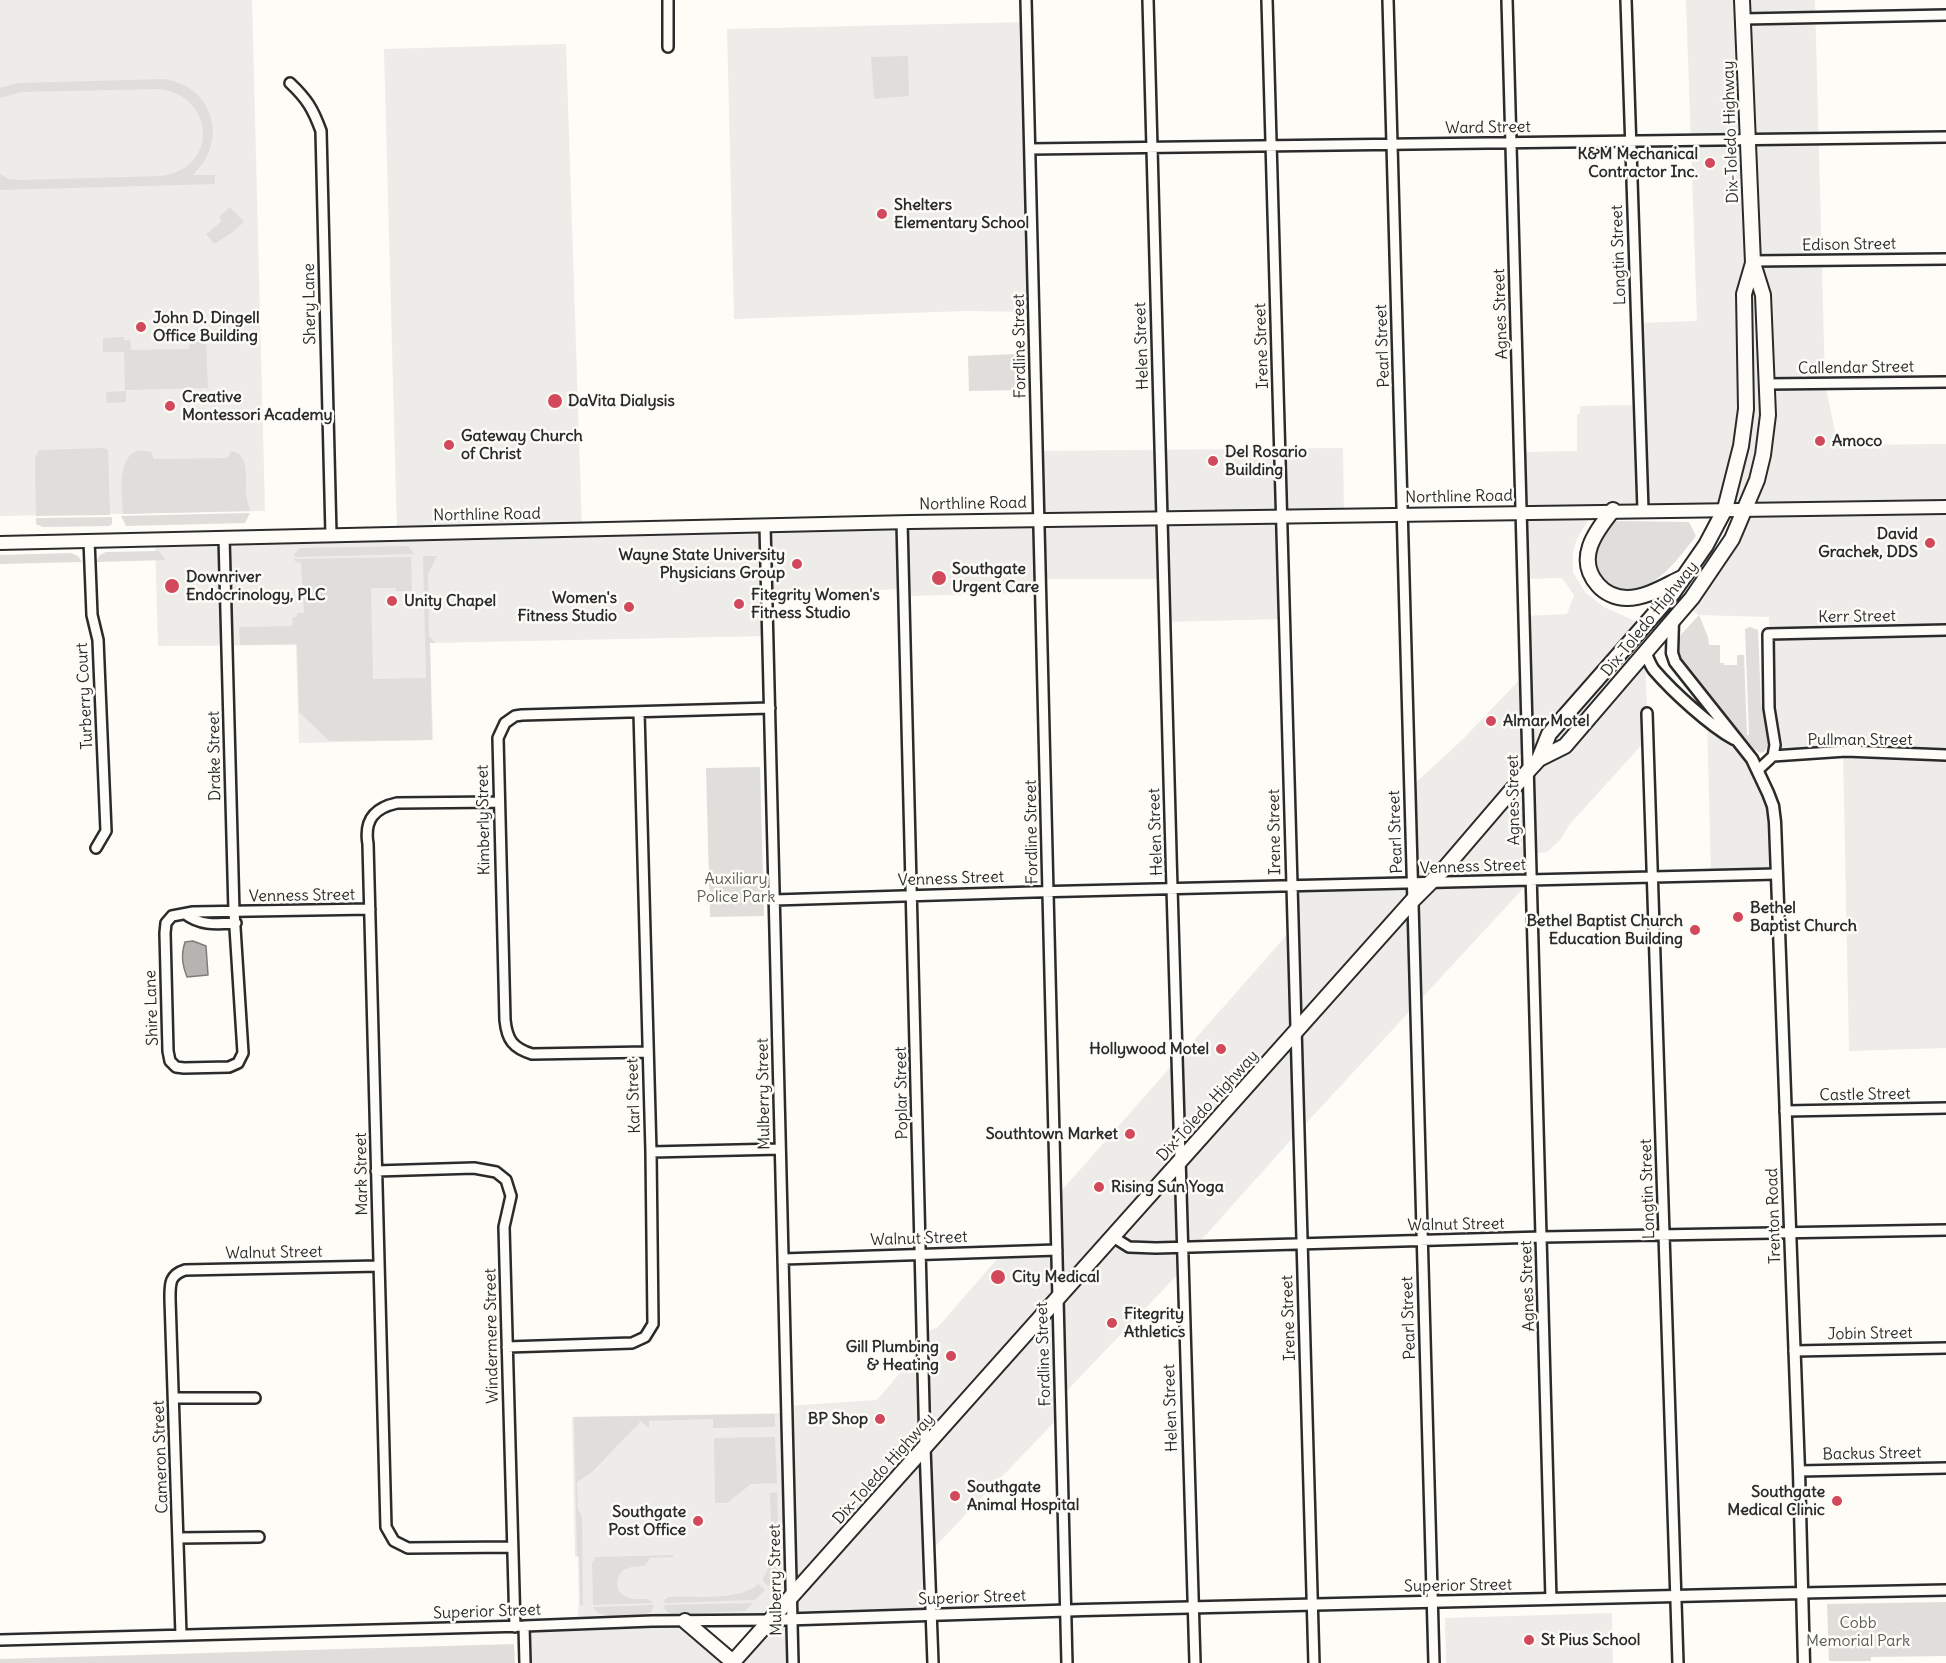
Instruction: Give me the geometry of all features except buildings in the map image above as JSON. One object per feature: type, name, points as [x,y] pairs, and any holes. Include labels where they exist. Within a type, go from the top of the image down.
[{"type":"main road","name":"Dix-Toledo Highway","points":[[1539,759],[1565,746],[1692,598],[1727,547],[1757,480],[1768,415],[1763,295],[1753,262],[1742,0]]},
{"type":"main road","name":"Dix-Toledo Highway","points":[[733,1663],[1539,759],[1549,734],[1686,576],[1725,509],[1744,431],[1747,384],[1744,294],[1753,262]]},
{"type":"main road","name":"Northline Road","points":[[0,543],[1040,519],[1946,507]]},
{"type":"main road","points":[[1613,510],[1594,534],[1587,553],[1591,574],[1602,589],[1617,597],[1631,598],[1646,594],[1686,576]]},
{"type":"main road","points":[[1646,652],[1649,629],[1672,594]]},
{"type":"main road","points":[[685,1621],[733,1663]]},
{"type":"street","points":[[668,0],[668,47]]},
{"type":"street","name":"Fordline Street","points":[[1026,0],[1067,1663]]},
{"type":"street","name":"Helen Street","points":[[1148,0],[1179,1163],[1195,1663]]},
{"type":"street","name":"Irene Street","points":[[1267,0],[1314,1663]]},
{"type":"street","name":"Pearl Street","points":[[1388,0],[1413,884],[1414,1006],[1434,1663]]},
{"type":"street","name":"Agnes Street","points":[[1507,0],[1551,1599]]},
{"type":"street","name":"Longtin Street","points":[[1626,0],[1643,510]]},
{"type":"street","points":[[1743,19],[1946,15]]},
{"type":"street","name":"Shery Lane","points":[[290,82],[312,106],[321,131],[331,535]]},
{"type":"street","name":"Ward Street","points":[[1030,149],[1272,144],[1946,137]]},
{"type":"street","name":"Edison Street","points":[[1753,262],[1946,259]]},
{"type":"street","name":"Callendar Street","points":[[1767,384],[1946,382]]},
{"type":"street","name":"Poplar Street","points":[[902,522],[925,1448],[933,1663]]},
{"type":"street","name":"Mulberry Street","points":[[765,525],[793,1663]]},
{"type":"street","name":"Drake Street","points":[[224,537],[234,912],[238,974]]},
{"type":"street","name":"Turberry Court","points":[[89,540],[92,615],[98,640],[106,831],[96,848]]},
{"type":"street","name":"Trenton Road","points":[[1673,620],[1672,653],[1675,662],[1752,759],[1773,806],[1799,1471],[1804,1663]]},
{"type":"street","name":"Kerr Street","points":[[1773,756],[1775,744],[1769,708],[1768,634],[1946,630]]},
{"type":"street","name":"Trenton Road","points":[[1646,652],[1652,668],[1669,685],[1722,732],[1734,739]]},
{"type":"street","name":"Kimberly Street","points":[[648,1052],[532,1054],[519,1050],[508,1037],[505,1020],[499,802],[498,738],[501,727],[510,719],[522,715],[770,708]]},
{"type":"street","name":"Karl Street","points":[[507,1347],[632,1343],[648,1334],[653,1324],[651,1152],[639,712]]},
{"type":"street","name":"Longtin Street","points":[[1647,713],[1678,1663]]},
{"type":"street","name":"Pullman Street","points":[[1773,756],[1846,752],[1946,755]]},
{"type":"street","points":[[1758,770],[1773,756]]},
{"type":"street","name":"Mark Street","points":[[499,802],[397,803],[378,811],[370,820],[366,831],[386,1527],[394,1541],[408,1548],[512,1547]]},
{"type":"street","name":"Venness Street","points":[[774,900],[1777,874]]},
{"type":"street","name":"Venness Street","points":[[234,912],[370,909]]},
{"type":"street","points":[[185,914],[234,912]]},
{"type":"street","points":[[185,914],[194,921],[210,925],[236,923]]},
{"type":"street","name":"Shire Lane","points":[[185,914],[172,916],[165,927],[168,1051],[173,1064],[184,1068],[229,1067],[238,1064],[241,1059],[242,1032],[238,974]]},
{"type":"street","name":"Castle Street","points":[[1785,1111],[1946,1108]]},
{"type":"street","points":[[651,1152],[780,1149]]},
{"type":"street","name":"Windermere Street","points":[[376,1171],[484,1168],[496,1172],[506,1180],[511,1196],[504,1227],[512,1547],[519,1627],[525,1663]]},
{"type":"street","name":"Walnut Street","points":[[1113,1237],[1129,1247],[1182,1247],[1946,1230]]},
{"type":"street","name":"Walnut Street","points":[[783,1259],[1057,1250]]},
{"type":"street","name":"Walnut Street","points":[[172,1278],[185,1270],[379,1266]]},
{"type":"street","name":"Cameron Street","points":[[172,1278],[170,1291],[180,1635]]},
{"type":"street","name":"Jobin Street","points":[[1794,1351],[1946,1348]]},
{"type":"street","points":[[174,1398],[255,1398]]},
{"type":"street","name":"Backus Street","points":[[1799,1471],[1946,1468]]},
{"type":"street","points":[[178,1538],[259,1537]]},
{"type":"street","name":"Superior Street","points":[[0,1640],[1066,1610],[1946,1590]]},
{"type":"shaded area","points":[[0,0],[252,0],[265,511],[0,516]]},
{"type":"shaded area","points":[[1686,0],[1815,0],[1825,384],[1838,445],[1946,444],[1946,1048],[1849,1051],[1843,752],[1773,756],[1769,617],[1698,615],[1686,605],[1745,508],[1593,511],[1577,539],[1573,552],[1573,573],[1586,593],[1604,607],[1649,629],[1645,652],[1648,738],[1570,824],[1560,840],[1547,852],[1530,854],[1531,880],[1195,1247],[1182,1248],[1182,1270],[1061,1397],[1061,1415],[928,1554],[931,1614],[792,1619],[793,1663],[525,1663],[524,1626],[577,1624],[578,1557],[575,1557],[572,1417],[786,1413],[786,1406],[877,1400],[922,1347],[922,1334],[938,1327],[1003,1252],[1057,1250],[1056,1197],[1292,929],[1291,886],[1413,883],[1409,789],[1464,738],[1526,673],[1524,616],[1567,614],[1574,595],[1562,578],[1523,579],[1520,452],[1577,451],[1577,414],[1580,414],[1580,406],[1639,405],[1636,323],[1697,321]],"holes":[[[770,1620],[733,1662],[686,1621]]]},
{"type":"shaded area","name":"Shelters Elementary School","points":[[1027,22],[1034,312],[966,311],[734,319],[727,29]]},
{"type":"shaded area","points":[[566,44],[582,529],[1039,519],[1038,451],[1343,448],[1344,515],[1281,516],[1284,619],[1164,622],[1162,579],[1042,579],[1041,593],[904,596],[903,589],[767,594],[768,636],[430,643],[433,740],[299,743],[296,645],[158,646],[155,539],[397,533],[384,49]]},
{"type":"shaded area","points":[[1707,719],[1742,747],[1773,806],[1777,874],[1711,876]]},
{"type":"shaded area","points":[[193,941],[206,946],[208,975],[187,977],[183,964],[183,951],[185,942]]},
{"type":"shaded area","name":"St Pius School","points":[[1612,1613],[1613,1663],[1446,1663],[1445,1618]]},
{"type":"green space","points":[[908,56],[909,96],[874,99],[871,57]]},
{"type":"green space","points":[[164,79],[181,84],[195,92],[205,104],[211,117],[213,131],[211,146],[204,161],[193,175],[215,175],[215,184],[0,190],[0,174],[9,179],[20,180],[161,176],[180,171],[193,160],[201,147],[203,132],[200,118],[192,105],[178,94],[159,89],[21,92],[0,98],[0,88],[18,83]]},
{"type":"green space","points":[[230,207],[244,222],[214,244],[206,234],[222,221],[219,217]]},
{"type":"green space","points":[[124,337],[124,340],[130,340],[131,350],[189,349],[190,339],[206,339],[208,388],[126,390],[126,402],[107,403],[106,392],[125,391],[124,352],[103,352],[103,338]]},
{"type":"green space","points":[[1018,354],[1019,390],[969,391],[968,356]]},
{"type":"green space","points":[[104,448],[108,450],[110,515],[36,516],[35,458],[39,450]]},
{"type":"green space","points":[[142,451],[151,452],[154,459],[227,458],[232,451],[238,453],[244,462],[250,511],[123,514],[121,489],[123,470],[130,455]]},
{"type":"green space","points":[[250,513],[245,523],[126,526],[121,516]]},
{"type":"green space","points":[[112,517],[112,524],[109,526],[43,527],[36,524],[36,518]]},
{"type":"green space","points":[[1616,521],[1689,522],[1696,536],[1659,577],[1635,590],[1622,591],[1609,586],[1594,574],[1591,553],[1605,526]]},
{"type":"green space","points":[[408,546],[414,554],[295,557],[294,554],[300,548]]},
{"type":"green space","points":[[159,551],[165,560],[96,562],[100,555],[106,552]]},
{"type":"green space","points":[[71,553],[78,556],[82,562],[0,564],[0,555]]},
{"type":"green space","points":[[423,556],[438,556],[428,575],[429,636],[436,643],[430,643],[432,740],[329,741],[299,712],[297,644],[240,645],[239,627],[292,626],[293,617],[297,617],[297,613],[304,613],[301,563],[294,559],[411,557],[412,591],[396,591],[396,588],[371,588],[373,679],[426,678]]},
{"type":"green space","points":[[1699,615],[1709,645],[1720,645],[1720,663],[1737,665],[1737,655],[1744,655],[1747,735],[1749,735],[1745,629],[1750,627],[1758,630],[1761,704],[1771,742],[1764,752],[1760,753],[1754,749],[1681,663],[1677,639]]},
{"type":"green space","name":"Auxiliary Police Park","points":[[760,767],[764,916],[710,917],[706,768]]},
{"type":"green space","points":[[775,1414],[775,1426],[773,1427],[713,1428],[713,1419],[649,1421],[649,1428],[641,1421],[592,1472],[577,1482],[578,1509],[582,1517],[583,1605],[580,1605],[574,1417]]},
{"type":"green space","points":[[775,1437],[777,1483],[751,1484],[727,1503],[715,1503],[714,1438]]},
{"type":"green space","points":[[777,1492],[779,1574],[768,1586],[762,1580],[770,1562],[770,1493]]},
{"type":"green space","points":[[673,1555],[673,1557],[650,1558],[645,1566],[628,1568],[618,1577],[618,1589],[624,1596],[648,1599],[653,1603],[593,1605],[592,1563],[596,1557]]},
{"type":"green space","points":[[758,1584],[765,1590],[755,1600],[664,1603],[669,1597],[716,1597],[740,1593]]},
{"type":"green space","name":"Cobb Memorial Park","points":[[1946,1602],[1946,1656],[1871,1657],[1871,1661],[1829,1661],[1827,1604]]},
{"type":"green space","points":[[753,1603],[745,1611],[671,1614],[665,1610],[664,1605]]},
{"type":"green space","points":[[654,1605],[652,1611],[646,1615],[625,1616],[609,1616],[596,1611],[593,1607]]},
{"type":"green space","points":[[514,1644],[515,1663],[0,1663],[0,1659]]},
{"type":"place","name":"K&M Mechanical Contractor Inc.","points":[[1710,163]]},
{"type":"place","name":"Shelters Elementary School","points":[[882,214]]},
{"type":"place","name":"John D. Dingell Office Building","points":[[141,327]]},
{"type":"place","name":"DaVita Dialysis","points":[[555,401]]},
{"type":"place","name":"Creative Montessori Academy","points":[[170,406]]},
{"type":"place","name":"Amoco","points":[[1820,441]]},
{"type":"place","name":"Gateway Church of Christ","points":[[449,445]]},
{"type":"place","name":"Del Rosario Building","points":[[1213,461]]},
{"type":"place","name":"David Grachek, DDS","points":[[1930,543]]},
{"type":"place","name":"Wayne State University Physicians Group","points":[[797,564]]},
{"type":"place","name":"Southgate Urgent Care","points":[[939,578]]},
{"type":"place","name":"Downriver Endocrinology, PLC","points":[[172,586]]},
{"type":"place","name":"Unity Chapel","points":[[392,601]]},
{"type":"place","name":"Fitegrity Women's Fitness Studio","points":[[739,604]]},
{"type":"place","name":"Women's Fitness Studio","points":[[629,607]]},
{"type":"place","name":"Almar Motel","points":[[1491,721]]},
{"type":"place","name":"Bethel Baptist Church","points":[[1738,917]]},
{"type":"place","name":"Bethel Baptist Church Education Building","points":[[1695,930]]},
{"type":"place","name":"Hollywood Motel","points":[[1221,1049]]},
{"type":"place","name":"Southtown Market","points":[[1130,1134]]},
{"type":"place","name":"Rising Sun Yoga","points":[[1099,1187]]},
{"type":"place","name":"City Medical","points":[[998,1277]]},
{"type":"place","name":"Fitegrity Athletics","points":[[1112,1323]]},
{"type":"place","name":"Gill Plumbing & Heating","points":[[951,1356]]},
{"type":"place","name":"BP Shop","points":[[880,1419]]},
{"type":"place","name":"Southgate Animal Hospital","points":[[955,1496]]},
{"type":"place","name":"Southgate Medical Clinic","points":[[1837,1501]]},
{"type":"place","name":"Southgate Post Office","points":[[698,1521]]},
{"type":"place","name":"St Pius School","points":[[1529,1640]]}]
